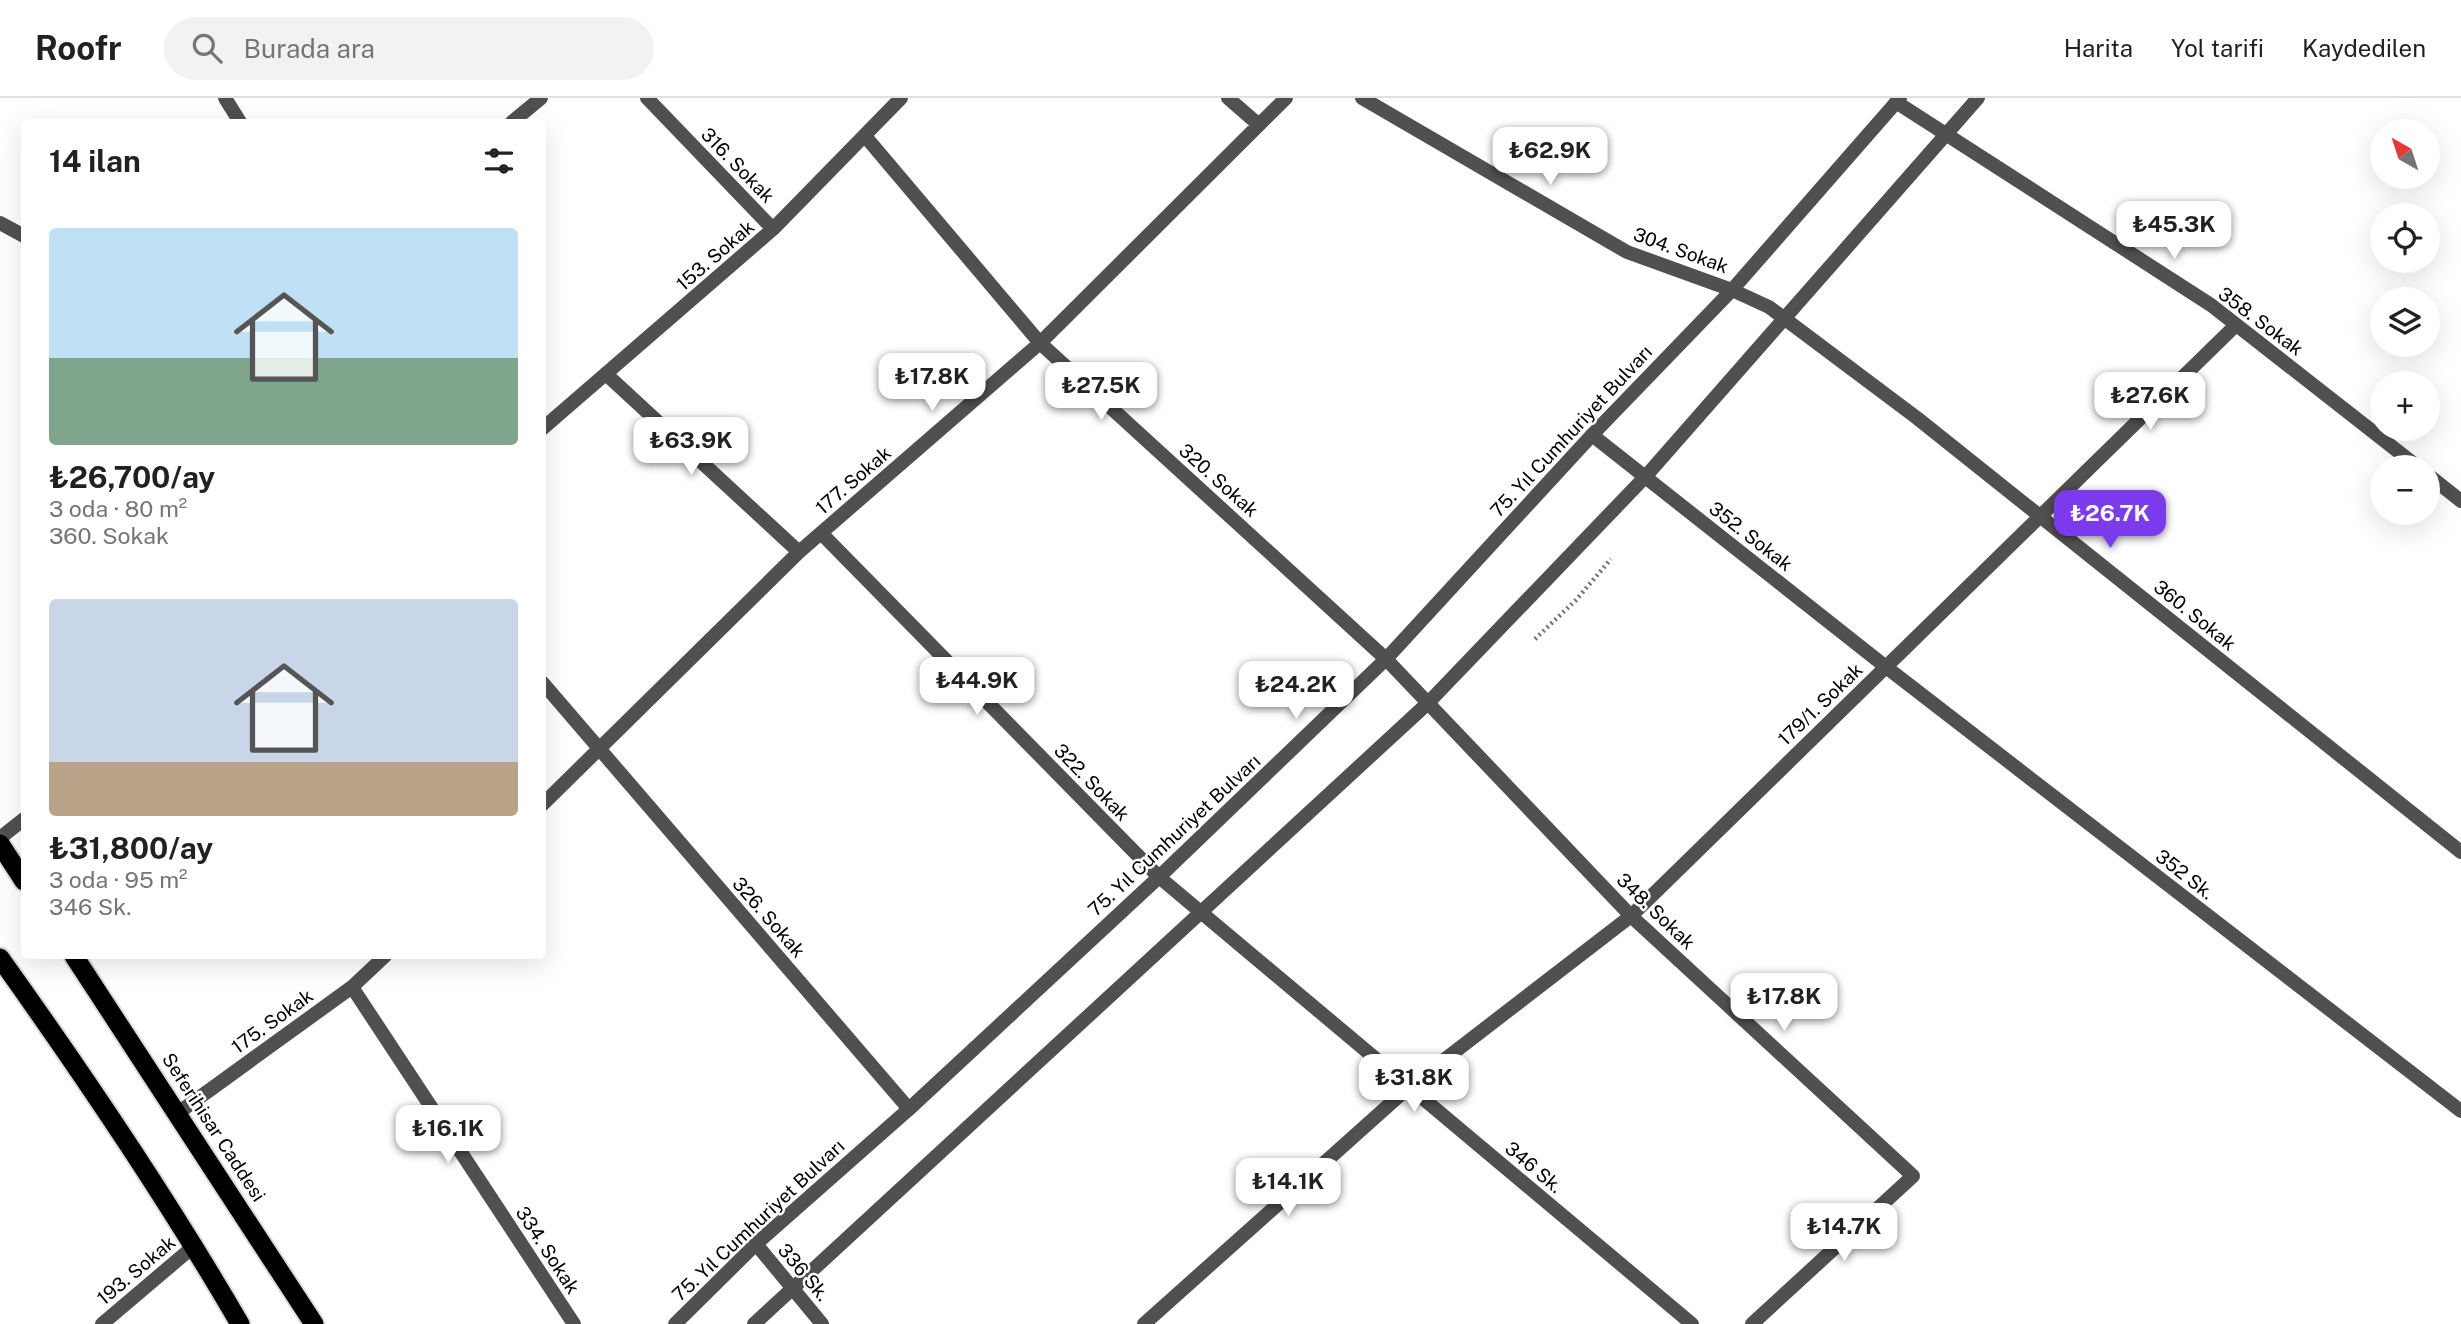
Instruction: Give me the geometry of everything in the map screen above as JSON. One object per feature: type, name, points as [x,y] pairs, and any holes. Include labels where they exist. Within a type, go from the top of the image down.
[{"type":"highway","points":[[0,844],[21,876]]},
{"type":"highway","points":[[0,958],[66,1049],[194,1246],[240,1324]]},
{"type":"highway","name":"Seferihisar Caddesi","points":[[76,959],[314,1324]]},
{"type":"street","points":[[225,98],[238,119]]},
{"type":"street","points":[[516,119],[541,98]]},
{"type":"street","name":"316. Sokak","points":[[647,98],[773,229]]},
{"type":"street","name":"153. Sokak","points":[[546,426],[773,229],[901,98]]},
{"type":"street","points":[[1228,98],[1259,125]]},
{"type":"street","name":"177. Sokak","points":[[600,750],[799,552],[1040,343],[1286,98]]},
{"type":"street","name":"304. Sokak","points":[[1362,98],[1627,252],[1732,290]]},
{"type":"street","points":[[754,1324],[1428,703],[1646,477],[1783,317],[1978,98]]},
{"type":"street","name":"75. Yıl Cumhuriyet Bulvarı","points":[[674,1324],[756,1244],[909,1109],[1158,877],[1386,659],[1592,435],[1732,290],[1898,100]]},
{"type":"street","name":"358. Sokak","points":[[1898,100],[1947,135],[2211,305],[2403,455]]},
{"type":"street","name":"320. Sokak","points":[[866,136],[1040,343],[1386,659]]},
{"type":"street","points":[[0,223],[21,234]]},
{"type":"street","name":"360. Sokak","points":[[1732,290],[1769,307],[1917,418],[2461,852]]},
{"type":"street","name":"179/1. Sokak","points":[[1144,1324],[1409,1087],[1631,916],[2236,325]]},
{"type":"street","points":[[607,375],[799,552]]},
{"type":"street","name":"352. Sokak","points":[[1592,435],[1886,667]]},
{"type":"street","points":[[2440,484],[2461,500]]},
{"type":"street","name":"322. Sokak","points":[[821,533],[1158,877]]},
{"type":"street","name":"348. Sokak","points":[[1386,659],[1631,916],[1913,1176],[1752,1324]]},
{"type":"street","name":"352 Sk.","points":[[1886,667],[2461,1111]]},
{"type":"street","name":"326. Sokak","points":[[546,687],[909,1109]]},
{"type":"street","points":[[546,801],[600,750]]},
{"type":"street","points":[[0,838],[21,821]]},
{"type":"street","name":"346 Sk.","points":[[1158,877],[1692,1324]]},
{"type":"street","name":"175. Sokak","points":[[178,1113],[352,987],[382,959]]},
{"type":"street","name":"334. Sokak","points":[[352,987],[573,1324]]},
{"type":"street","name":"336 Sk.","points":[[756,1244],[822,1324]]},
{"type":"street","name":"193. Sokak","points":[[102,1324],[194,1246]]}]
